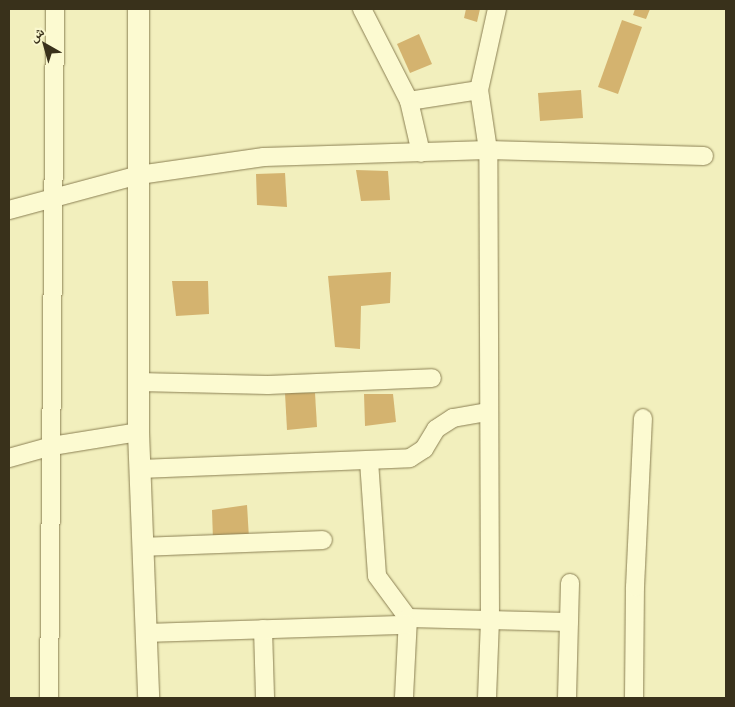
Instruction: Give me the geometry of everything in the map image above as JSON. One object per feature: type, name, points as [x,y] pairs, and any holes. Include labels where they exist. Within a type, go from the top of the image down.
[{"type":"street","points":[[49,698],[55,197],[55,9]]},
{"type":"street","points":[[138,9],[138,432],[148,698]]},
{"type":"street","points":[[362,9],[409,102],[420,153]]},
{"type":"street","points":[[487,698],[490,620],[488,150],[479,90],[497,9]]},
{"type":"street","points":[[409,102],[479,90]]},
{"type":"street","points":[[9,210],[139,175],[264,157],[488,150],[704,156]]},
{"type":"street","points":[[138,382],[268,385],[432,378]]},
{"type":"street","points":[[140,470],[410,458],[424,450],[436,429],[453,418],[488,412]]},
{"type":"street","points":[[634,698],[635,587],[643,418]]},
{"type":"street","points":[[9,458],[52,446],[138,432]]},
{"type":"street","points":[[369,461],[377,576],[408,622],[404,698]]},
{"type":"street","points":[[142,547],[323,540]]},
{"type":"street","points":[[567,698],[570,583]]},
{"type":"street","points":[[146,633],[408,622],[490,620],[569,622]]},
{"type":"street","points":[[263,629],[265,698]]},
{"type":"building","points":[[466,9],[480,9],[477,22],[464,18]]},
{"type":"building","points":[[635,9],[650,9],[646,19],[633,15]]},
{"type":"building","points":[[622,20],[642,27],[618,94],[598,87]]},
{"type":"building","points":[[419,34],[432,64],[410,73],[397,44]]},
{"type":"building","points":[[581,90],[583,118],[540,121],[538,93]]},
{"type":"building","points":[[356,170],[388,171],[390,200],[361,201]]},
{"type":"building","points":[[285,173],[287,207],[257,205],[256,174]]},
{"type":"building","points":[[391,272],[390,303],[361,306],[360,349],[335,347],[328,276]]},
{"type":"building","points":[[172,281],[208,281],[209,314],[176,316]]},
{"type":"building","points":[[285,393],[315,393],[317,427],[287,430]]},
{"type":"building","points":[[364,394],[393,394],[396,422],[365,426]]},
{"type":"building","points":[[247,505],[249,538],[213,540],[212,510]]}]
